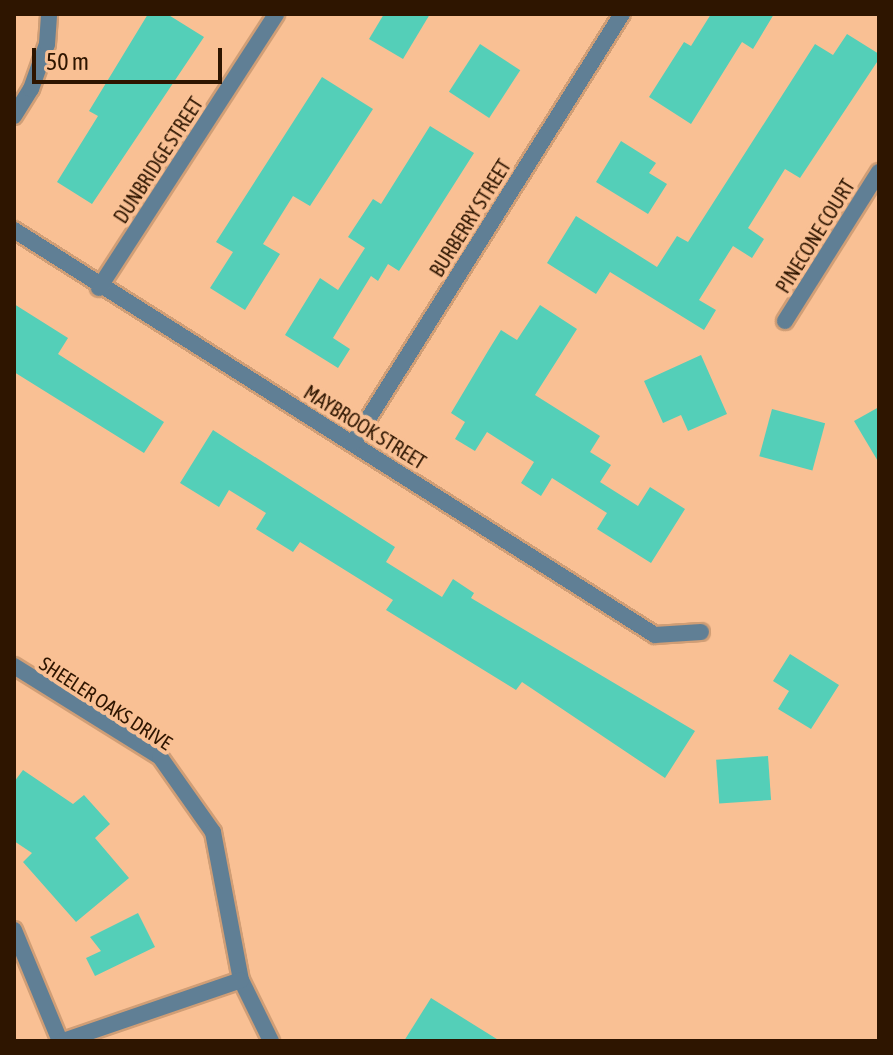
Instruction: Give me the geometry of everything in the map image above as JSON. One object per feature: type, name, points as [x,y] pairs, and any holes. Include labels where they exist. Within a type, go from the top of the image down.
[{"type":"street","points":[[14,116],[31,89],[47,44],[49,14]]},
{"type":"street","name":"DUNBRIDGE STREET","points":[[99,288],[276,14]]},
{"type":"street","name":"BURBERRY STREET","points":[[353,443],[622,14]]},
{"type":"street","name":"PINECONE COURT","points":[[785,321],[879,172]]},
{"type":"street","name":"MAYBROOK STREET","points":[[14,230],[99,288],[353,443],[655,635],[701,632]]},
{"type":"street","name":"SHEELER OAKS DRIVE","points":[[14,666],[160,757],[213,832],[241,980],[271,1041]]},
{"type":"street","points":[[14,930],[62,1041],[241,980]]},
{"type":"building","points":[[148,14],[167,14],[204,37],[92,204],[57,182],[98,116],[89,111]]},
{"type":"building","points":[[384,14],[430,14],[403,59],[369,39]]},
{"type":"building","points":[[711,14],[774,14],[753,49],[742,42],[691,124],[649,97],[684,42],[691,46]]},
{"type":"building","points":[[847,34],[879,54],[879,59],[800,178],[785,169],[748,228],[764,239],[752,258],[733,246],[699,300],[716,310],[704,330],[610,272],[596,294],[547,263],[576,216],[657,267],[677,236],[688,242],[815,44],[833,55]]},
{"type":"building","points":[[480,44],[520,70],[489,118],[449,92]]},
{"type":"building","points":[[322,77],[373,109],[310,206],[293,196],[263,244],[280,254],[245,310],[210,288],[233,252],[216,242]]},
{"type":"building","points":[[430,126],[474,153],[399,271],[388,264],[378,281],[371,276],[333,338],[350,349],[338,368],[285,335],[320,278],[338,290],[365,248],[348,237],[373,199],[381,204]]},
{"type":"building","points":[[621,141],[656,163],[649,173],[667,184],[648,214],[596,182]]},
{"type":"building","points":[[14,304],[68,338],[58,354],[164,422],[144,453],[14,372]]},
{"type":"building","points":[[540,305],[577,329],[535,395],[600,436],[590,452],[611,465],[600,482],[638,506],[650,487],[685,509],[651,563],[597,529],[607,513],[552,478],[541,496],[521,483],[534,462],[487,432],[475,451],[455,439],[465,422],[451,413],[501,330],[517,340]]},
{"type":"building","points":[[701,355],[727,414],[688,431],[681,415],[663,423],[644,381]]},
{"type":"building","points":[[879,407],[879,463],[854,421]]},
{"type":"building","points":[[772,409],[825,423],[812,471],[759,456]]},
{"type":"building","points":[[213,430],[395,547],[386,562],[442,597],[453,579],[474,593],[471,598],[695,731],[665,778],[522,682],[516,690],[386,610],[393,600],[300,542],[293,552],[256,529],[266,513],[229,490],[219,507],[180,483]]},
{"type":"building","points":[[790,654],[839,685],[811,729],[778,709],[789,691],[773,681]]},
{"type":"building","points":[[768,756],[771,800],[719,804],[716,760]]},
{"type":"building","points":[[23,770],[73,804],[84,795],[110,824],[95,838],[129,878],[76,922],[23,862],[32,853],[14,841],[14,782]]},
{"type":"building","points":[[138,913],[155,947],[95,976],[86,958],[101,951],[90,937]]},
{"type":"building","points":[[431,998],[500,1041],[404,1041]]}]
